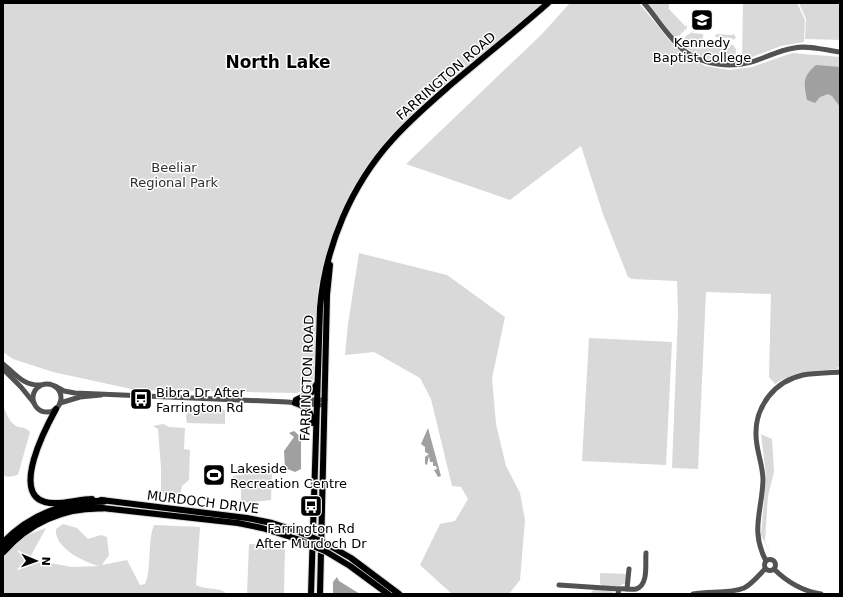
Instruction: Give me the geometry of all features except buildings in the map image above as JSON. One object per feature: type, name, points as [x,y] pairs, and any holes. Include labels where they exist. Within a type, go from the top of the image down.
[{"type":"highway","points":[[3,543],[22,526],[46,512],[79,503],[103,505]]},
{"type":"highway","points":[[3,552],[25,531],[49,518],[75,510],[103,505]]},
{"type":"main road","name":"FARRINGTON ROAD","points":[[311,594],[317,384],[323,281],[330,249],[346,210],[360,184],[392,140],[412,118],[548,3]]},
{"type":"main road","name":"FARRINGTON ROAD","points":[[320,594],[322,478],[329,272],[336,236]]},
{"type":"main road","points":[[295,402],[312,392],[317,384]]},
{"type":"main road","points":[[295,402],[305,407],[311,413],[315,460]]},
{"type":"main road","points":[[56,409],[42,433],[30,478],[32,491],[41,500],[49,503],[86,499],[103,505]]},
{"type":"main road","points":[[313,507],[317,502],[318,479],[320,476],[322,478]]},
{"type":"main road","name":"MURDOCH DRIVE","points":[[103,505],[247,518],[272,523],[297,531],[325,543],[356,562],[399,594]]},
{"type":"main road","name":"MURDOCH DRIVE","points":[[103,505],[238,523],[266,529],[297,539],[325,551],[350,566],[388,594]]},
{"type":"street","points":[[644,3],[681,47],[694,56],[714,64],[743,64],[782,50],[796,47],[840,52]]},
{"type":"street","points":[[3,364],[24,382],[31,385],[48,384],[71,392],[325,403]]},
{"type":"street","points":[[3,369],[42,411],[49,412],[56,409],[60,403],[60,392],[55,386]]},
{"type":"street","points":[[766,569],[764,566],[766,561],[761,550],[757,533],[762,481],[756,435],[760,409],[768,396],[785,382],[804,375],[840,372]]},
{"type":"street","points":[[34,404],[34,393],[41,385]]},
{"type":"street","points":[[60,403],[80,397],[108,394]]},
{"type":"street","points":[[559,585],[619,592],[628,589],[635,589],[641,586],[645,579],[646,553]]},
{"type":"street","points":[[766,561],[771,560],[774,562],[774,569],[783,578],[798,587],[821,594]]},
{"type":"street","points":[[628,589],[629,569]]},
{"type":"street","points":[[766,569],[770,571],[774,569]]},
{"type":"street","points":[[693,594],[744,588],[766,569]]},
{"type":"green space","name":"Beeliar Regional Park","points":[[3,3],[544,3],[445,86],[389,137],[352,189],[330,242],[318,287],[313,388],[297,393],[136,390],[53,372],[13,359],[3,352]]},
{"type":"green space","points":[[570,3],[639,3],[670,41],[682,52],[705,66],[730,70],[752,67],[792,53],[840,57],[840,367],[838,367],[838,369],[797,374],[775,384],[769,377],[771,294],[706,292],[698,469],[672,468],[678,314],[677,281],[632,279],[628,277],[603,214],[581,146],[510,200],[406,164],[542,34]]},
{"type":"green space","points":[[648,3],[669,3],[669,9],[686,27],[687,23],[687,28],[679,36],[673,36]]},
{"type":"green space","points":[[743,3],[797,3],[805,20],[804,42],[781,46],[749,58],[742,59]]},
{"type":"green space","points":[[799,3],[840,3],[840,40],[805,39],[806,19]]},
{"type":"green space","points":[[695,30],[692,33],[703,34],[703,47],[730,48],[730,45],[733,45],[736,49],[735,60],[723,63],[716,62],[694,53],[683,46],[681,42],[686,36]]},
{"type":"green space","points":[[716,34],[734,34],[736,38],[732,40],[732,38],[715,37]]},
{"type":"green space","points":[[359,253],[447,275],[505,317],[492,378],[496,424],[506,466],[520,493],[525,520],[520,580],[509,594],[452,594],[420,565],[440,524],[455,521],[468,499],[461,487],[452,486],[431,399],[420,378],[374,352],[345,355],[348,324]]},
{"type":"green space","points":[[589,338],[672,342],[666,465],[582,461]]},
{"type":"green space","points":[[3,406],[12,423],[18,427],[26,428],[30,432],[18,475],[8,477],[3,475]]},
{"type":"green space","points":[[219,407],[225,411],[225,424],[187,423],[186,417],[188,408],[201,409]]},
{"type":"green space","points":[[163,424],[169,427],[185,428],[184,449],[190,450],[189,480],[182,486],[179,499],[161,493],[158,429],[153,426]]},
{"type":"green space","points":[[761,434],[772,439],[774,472],[768,496],[765,541],[770,552],[761,535],[766,476]]},
{"type":"green space","points":[[253,473],[272,474],[271,500],[241,503],[241,489],[233,488],[233,476]]},
{"type":"green space","points":[[63,524],[77,528],[88,539],[101,535],[107,537],[109,555],[102,565],[127,560],[140,585],[145,584],[147,578],[154,525],[200,527],[196,585],[203,588],[222,590],[225,594],[3,594],[3,556],[19,538],[46,528],[29,559],[72,567],[99,566],[78,558],[65,548],[57,536],[56,529]]},
{"type":"green space","points":[[249,544],[285,545],[284,594],[247,594]]},
{"type":"green space","points":[[600,573],[627,574],[626,583],[617,587],[602,586],[600,583]]},
{"type":"green space","points":[[593,590],[610,590],[615,594],[590,594]]},
{"type":"shaded area","points":[[816,65],[840,67],[840,107],[832,96],[828,94],[820,97],[815,103],[807,100],[805,89],[806,77],[811,69]]},
{"type":"shaded area","points":[[428,428],[441,476],[438,477],[434,470],[437,469],[436,466],[433,466],[433,462],[430,462],[429,456],[427,465],[425,464],[425,457],[429,454],[425,452],[425,447],[421,444]]},
{"type":"shaded area","points":[[294,431],[301,437],[301,469],[295,472],[285,468],[284,451],[294,437],[289,433]]},
{"type":"shaded area","points":[[337,577],[339,581],[360,594],[333,594],[333,582]]},
{"type":"place","name":"Kennedy Baptist College","points":[[702,20]]},
{"type":"place","name":"Bibra Dr After Farrington Rd","points":[[141,399]]},
{"type":"place","name":"Lakeside Recreation Centre","points":[[214,475]]},
{"type":"place","name":"Farrington Rd After Murdoch Dr","points":[[311,506]]},
{"type":"district","name":"North Lake","points":[[278,62]]}]
